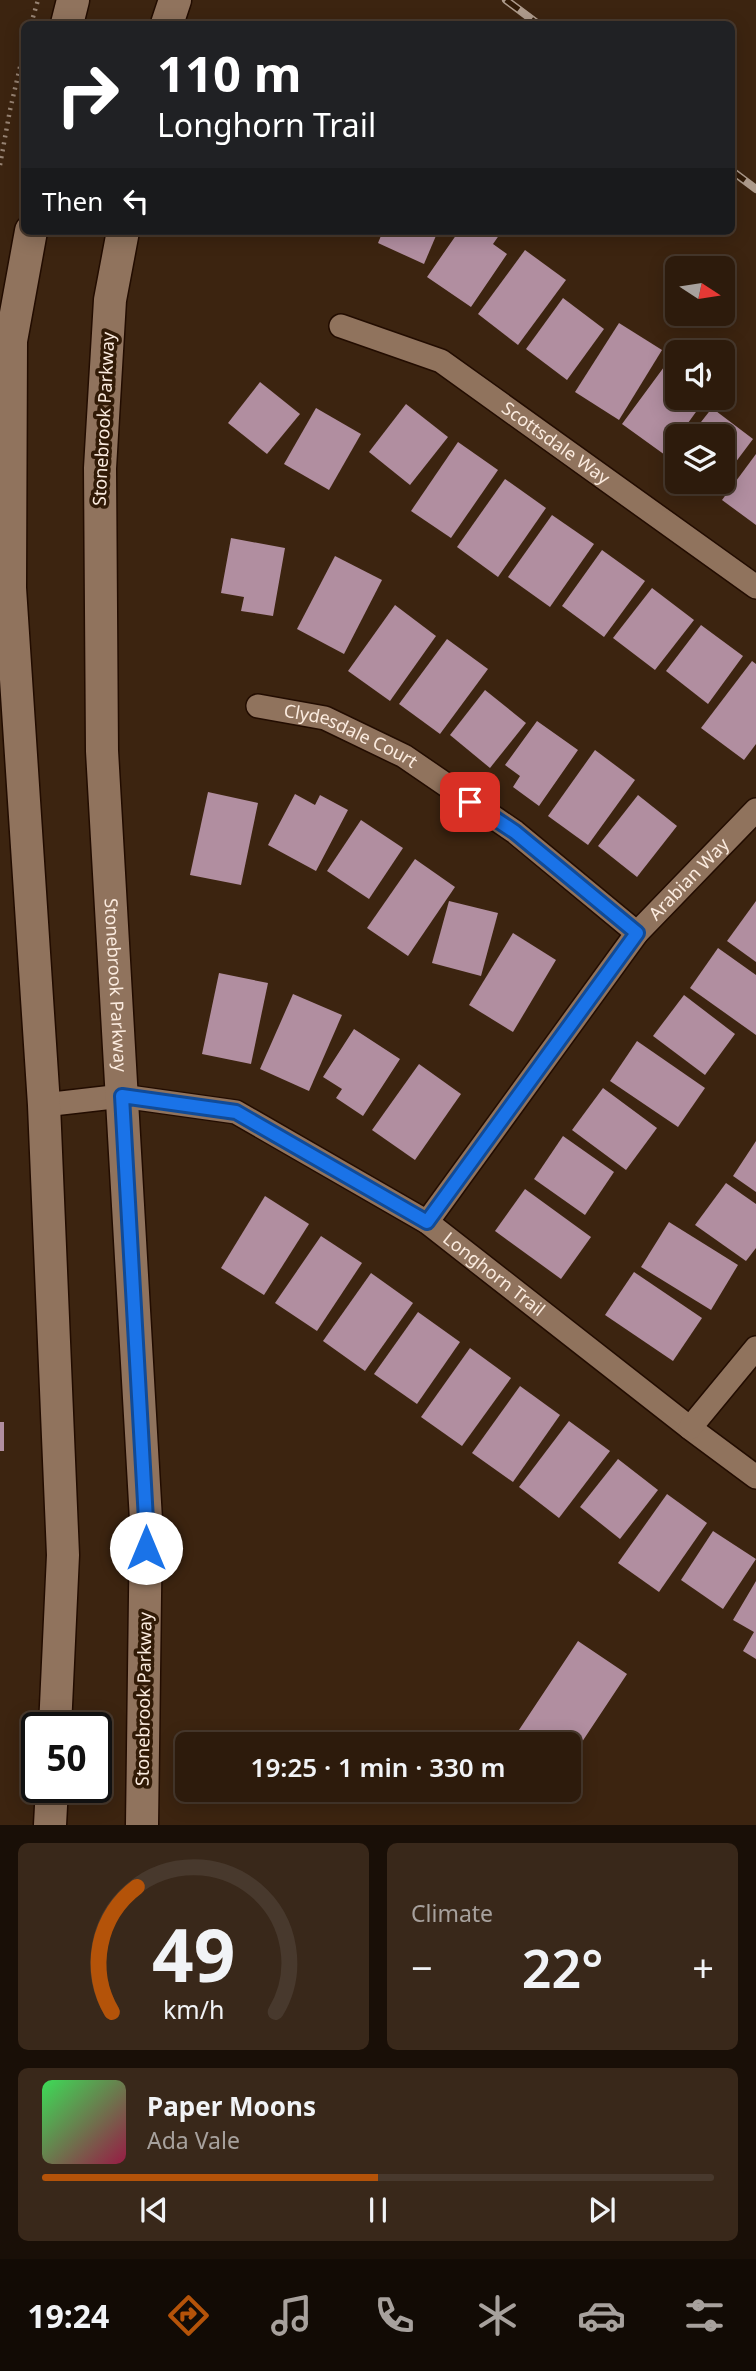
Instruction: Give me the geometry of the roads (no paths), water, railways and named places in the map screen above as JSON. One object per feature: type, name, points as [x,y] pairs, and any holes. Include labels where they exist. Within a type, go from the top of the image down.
[{"type":"main road","points":[[68,21],[72,0]]},
{"type":"main road","points":[[168,21],[175,0]]},
{"type":"main road","points":[[30,235],[11,341],[9,588],[44,1105],[63,1555],[56,1712]]},
{"type":"main road","name":"Stonebrook Parkway","points":[[122,235],[110,300],[100,468],[102,751],[146,1520],[142,1825]]},
{"type":"main road","points":[[50,1825],[51,1803]]},
{"type":"street","name":"Scottsdale Way","points":[[341,326],[441,361],[756,587]]},
{"type":"street","name":"Clydesdale Court","points":[[258,706],[325,718],[404,756],[515,832],[637,933]]},
{"type":"street","name":"Arabian Way","points":[[427,1222],[637,933],[756,810]]},
{"type":"street","name":"Longhorn Trail","points":[[44,1105],[122,1096],[236,1112],[427,1222],[756,1477]]},
{"type":"street","points":[[690,1428],[756,1348]]},
{"type":"railway","points":[[506,0],[534,21]]},
{"type":"railway","points":[[735,173],[756,189]]}]
